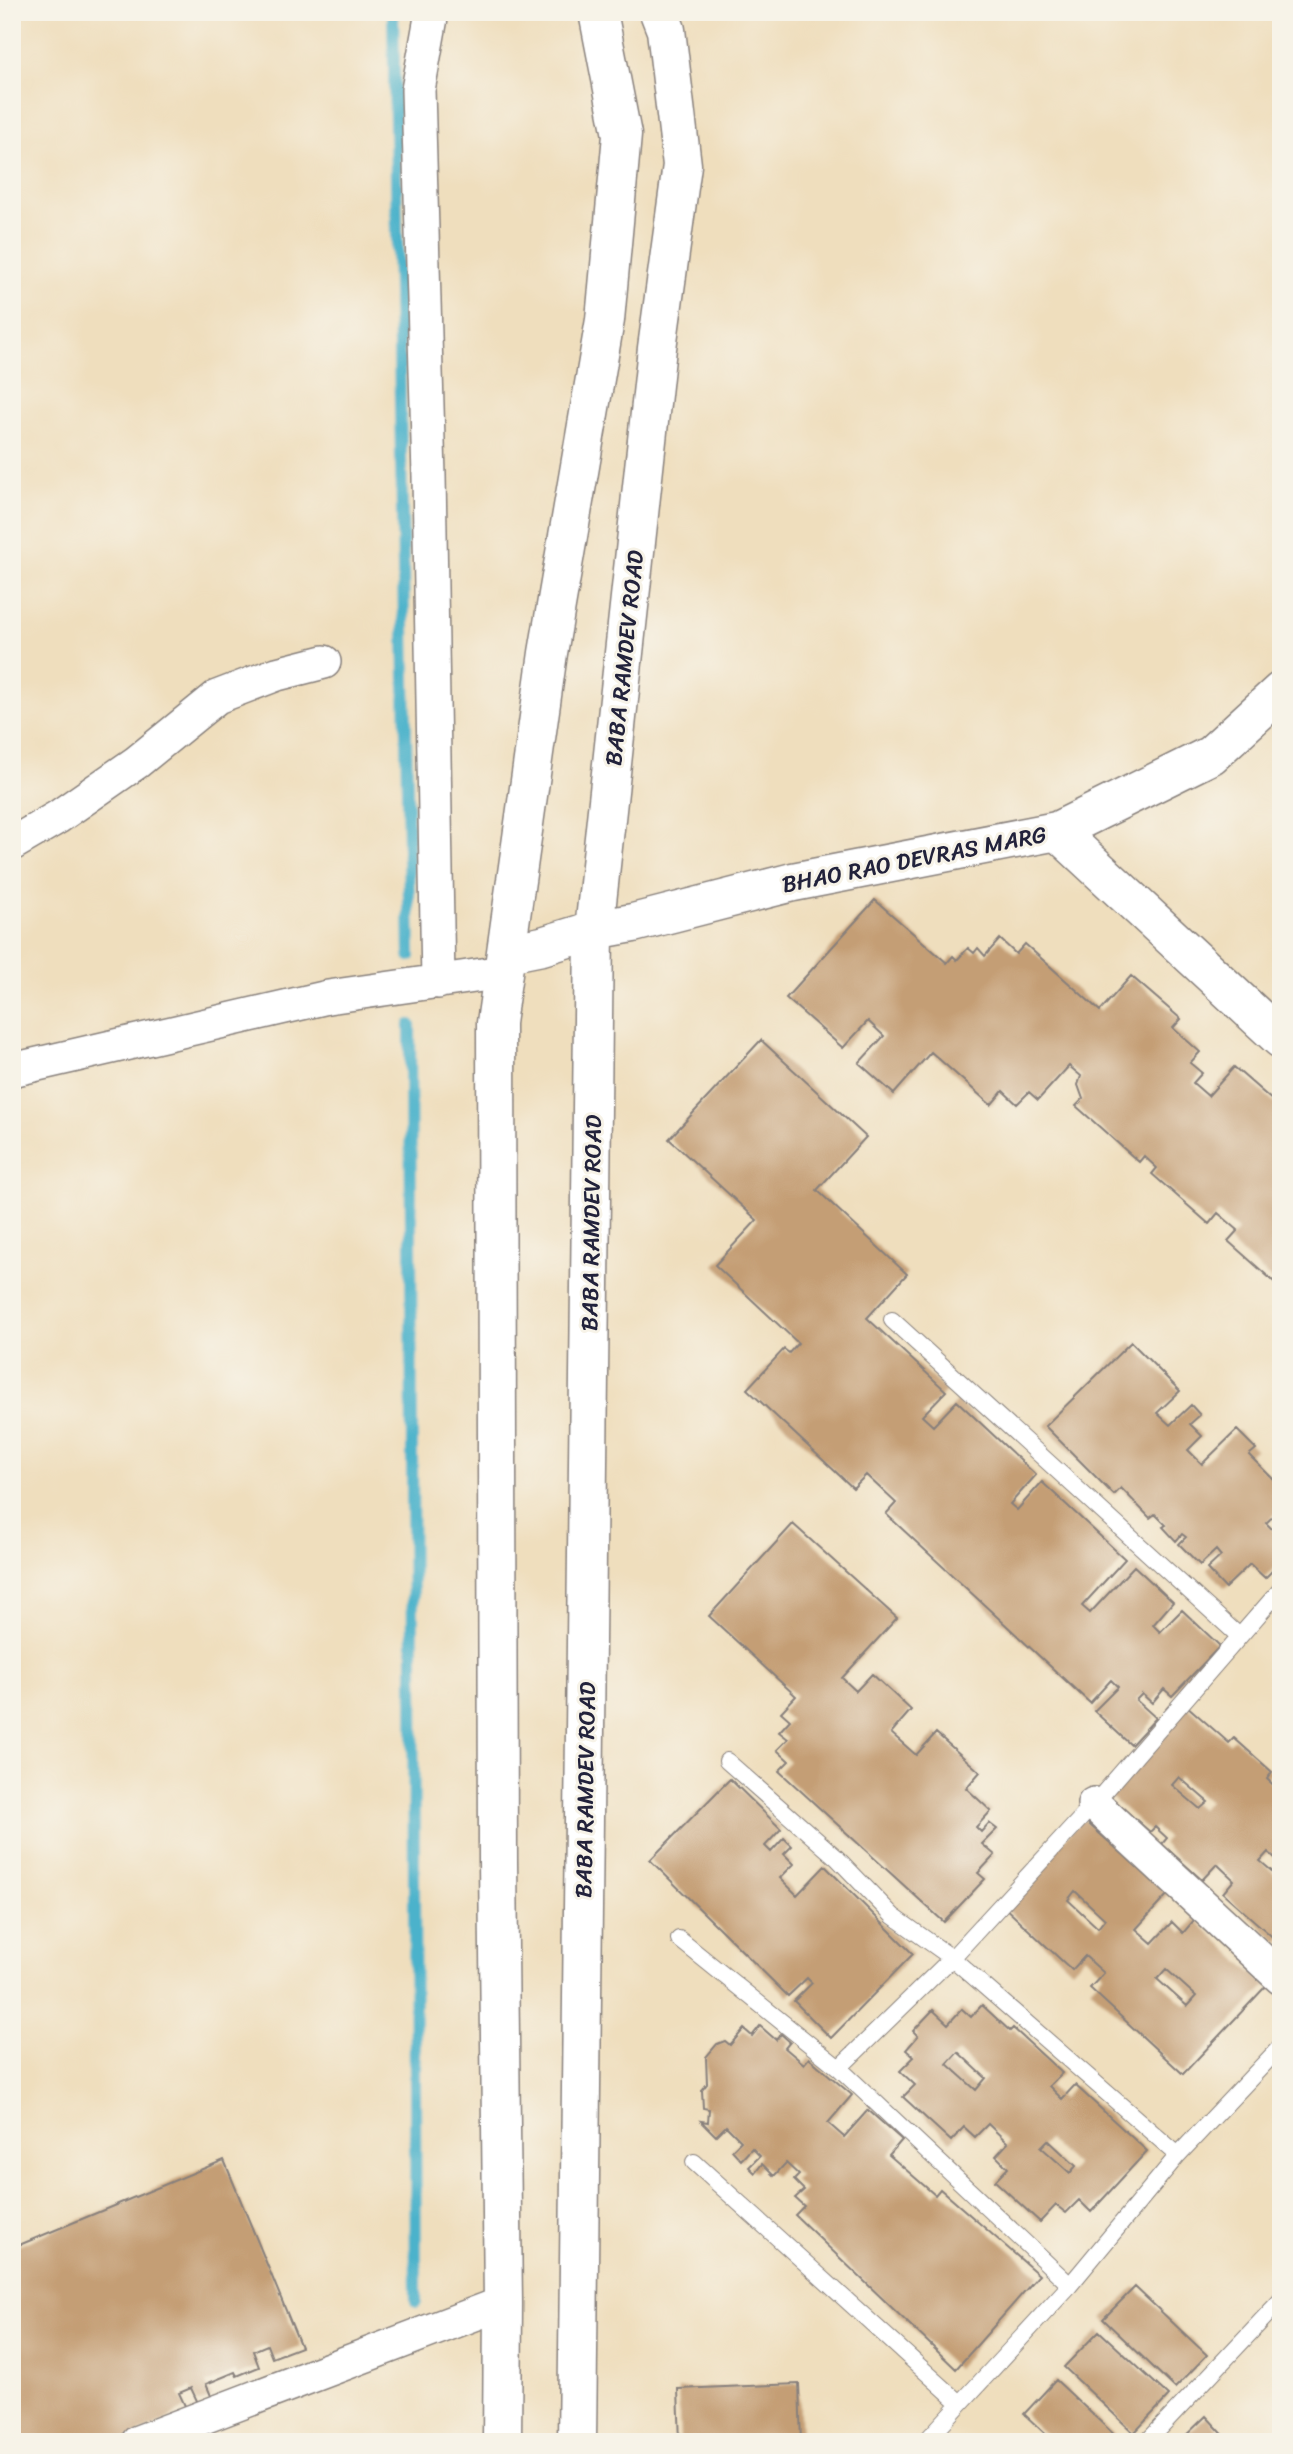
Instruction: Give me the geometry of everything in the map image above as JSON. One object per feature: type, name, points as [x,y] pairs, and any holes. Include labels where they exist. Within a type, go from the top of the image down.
[{"type":"street","points":[[432,12],[418,90],[429,476],[438,982]]},
{"type":"street","points":[[502,2442],[496,1023],[548,653],[605,320],[622,135],[598,12]]},
{"type":"street","name":"BABA RAMDEV ROAD","points":[[577,2442],[594,930],[657,348],[682,165],[666,30],[659,12]]},
{"type":"street","points":[[12,844],[58,817],[137,762],[217,696],[277,674],[324,662]]},
{"type":"street","name":"BHAO RAO DEVRAS MARG","points":[[505,963],[541,946],[594,930],[634,923],[793,882],[1057,831],[1211,755],[1281,691]]},
{"type":"street","points":[[1057,831],[1281,1039]]},
{"type":"street","points":[[13,1070],[328,997],[438,982],[505,963]]},
{"type":"street","points":[[1094,1804],[1281,1978]]},
{"type":"street","points":[[138,2442],[503,2303]]},
{"type":"lane","points":[[892,1320],[1239,1636]]},
{"type":"lane","points":[[839,2068],[952,1958],[1094,1804],[1281,1589]]},
{"type":"lane","points":[[727,1761],[837,1858],[893,1916],[952,1958],[1178,2155]]},
{"type":"lane","points":[[679,1939],[839,2068],[1070,2285]]},
{"type":"lane","points":[[925,2442],[1070,2285],[1178,2155],[1281,2046]]},
{"type":"lane","points":[[694,2162],[960,2403]]},
{"type":"lane","points":[[1147,2442],[1281,2300]]},
{"type":"building","points":[[875,900],[947,963],[953,956],[957,960],[968,948],[974,953],[978,948],[985,956],[1000,939],[1016,954],[1025,944],[1100,1011],[1131,976],[1181,1019],[1173,1028],[1200,1052],[1190,1063],[1202,1073],[1193,1083],[1208,1096],[1234,1067],[1281,1108],[1276,1114],[1281,1118],[1281,1288],[1228,1241],[1238,1230],[1218,1213],[1209,1224],[1152,1174],[1157,1168],[1144,1156],[1139,1162],[1076,1106],[1083,1099],[1078,1085],[1081,1076],[1069,1066],[1038,1100],[1029,1092],[1017,1104],[1003,1091],[991,1105],[931,1052],[894,1094],[859,1063],[884,1036],[868,1021],[843,1048],[786,998]]},
{"type":"building","points":[[761,1040],[866,1137],[817,1190],[907,1274],[867,1318],[946,1391],[922,1416],[933,1426],[957,1401],[1036,1475],[1010,1504],[1017,1510],[1042,1482],[1125,1559],[1082,1606],[1090,1613],[1134,1566],[1173,1602],[1153,1625],[1160,1632],[1182,1610],[1220,1646],[1172,1696],[1164,1689],[1152,1703],[1142,1694],[1136,1700],[1156,1718],[1131,1745],[1094,1711],[1118,1687],[1111,1680],[1090,1703],[886,1514],[896,1503],[866,1475],[853,1488],[747,1389],[784,1349],[789,1353],[798,1343],[715,1265],[757,1220],[669,1139]]},
{"type":"building","points":[[1131,1342],[1180,1391],[1157,1413],[1170,1425],[1191,1405],[1200,1415],[1190,1424],[1202,1436],[1188,1450],[1202,1464],[1237,1430],[1256,1449],[1249,1455],[1281,1487],[1281,1509],[1266,1523],[1281,1538],[1281,1562],[1265,1578],[1250,1564],[1225,1588],[1207,1569],[1221,1556],[1216,1550],[1200,1565],[1179,1544],[1186,1537],[1182,1534],[1176,1541],[1155,1514],[1150,1518],[1121,1488],[1114,1495],[1045,1426]]},
{"type":"building","points":[[793,1524],[897,1618],[842,1678],[856,1691],[872,1674],[911,1710],[891,1733],[916,1755],[936,1733],[980,1772],[966,1788],[991,1811],[976,1827],[981,1832],[989,1823],[997,1829],[982,1844],[995,1855],[978,1873],[985,1879],[944,1922],[779,1771],[789,1761],[777,1750],[788,1739],[779,1732],[790,1720],[781,1712],[796,1696],[709,1616]]},
{"type":"building","points":[[1186,1705],[1229,1743],[1234,1738],[1272,1772],[1267,1779],[1281,1792],[1281,1863],[1268,1852],[1260,1861],[1281,1879],[1281,1939],[1278,1942],[1223,1893],[1234,1880],[1217,1864],[1202,1880],[1162,1844],[1167,1838],[1155,1827],[1150,1832],[1107,1794]],"holes":[[[1179,1777],[1208,1802],[1200,1809],[1172,1785]]]},
{"type":"building","points":[[730,1779],[781,1829],[765,1846],[771,1852],[784,1838],[792,1846],[784,1854],[794,1864],[780,1878],[797,1895],[825,1866],[913,1954],[831,2038],[794,2001],[812,1983],[807,1978],[788,1996],[650,1860]]},
{"type":"building","points":[[1083,1819],[1168,1894],[1136,1929],[1152,1943],[1172,1922],[1183,1933],[1195,1919],[1266,1986],[1183,2074],[1090,1988],[1104,1973],[1085,1956],[1072,1970],[1002,1905]],"holes":[[[1075,1891],[1105,1919],[1098,1928],[1068,1900]],[[1166,1969],[1196,1996],[1187,2006],[1157,1979]]]},
{"type":"building","points":[[982,2005],[1010,2031],[1013,2028],[1062,2073],[1049,2086],[1062,2099],[1075,2085],[1147,2151],[1091,2212],[1079,2200],[1066,2213],[1056,2205],[1040,2222],[995,2181],[1008,2168],[996,2156],[1008,2143],[988,2124],[975,2137],[964,2127],[951,2141],[903,2097],[915,2085],[900,2071],[914,2057],[906,2050],[918,2036],[913,2031],[933,2010],[948,2024],[962,2009],[971,2017]],"holes":[[[958,2052],[986,2078],[976,2090],[947,2064]],[[1048,2140],[1076,2166],[1070,2173],[1041,2147]]]},
{"type":"building","points":[[760,2026],[776,2040],[781,2034],[790,2042],[785,2048],[804,2064],[809,2058],[852,2095],[828,2123],[844,2137],[868,2110],[902,2140],[889,2155],[935,2195],[940,2189],[1039,2275],[956,2369],[795,2215],[804,2206],[795,2198],[804,2190],[794,2180],[799,2175],[786,2163],[774,2176],[762,2164],[755,2173],[749,2167],[760,2156],[752,2148],[741,2160],[732,2150],[741,2141],[726,2126],[716,2136],[701,2121],[708,2122],[709,2109],[703,2108],[702,2090],[707,2084],[706,2057],[717,2044],[725,2041],[730,2045],[744,2029],[752,2036]]},
{"type":"building","points":[[224,2160],[301,2347],[272,2358],[267,2345],[253,2351],[259,2367],[237,2376],[235,2372],[206,2384],[212,2398],[198,2403],[191,2388],[179,2393],[186,2408],[155,2426],[118,2442],[95,2442],[92,2434],[73,2442],[12,2442],[12,2248]]},
{"type":"building","points":[[1135,2287],[1207,2355],[1175,2388],[1103,2319]]},
{"type":"building","points":[[1099,2331],[1169,2396],[1134,2433],[1064,2367]]},
{"type":"building","points":[[1056,2380],[1122,2442],[1054,2442],[1024,2414]]},
{"type":"building","points":[[799,2384],[801,2442],[680,2442],[678,2389]]},
{"type":"building","points":[[1206,2416],[1230,2442],[1179,2442]]},
{"type":"waterway","points":[[393,12],[410,956]]},
{"type":"waterway","points":[[410,1025],[416,2302]]}]
